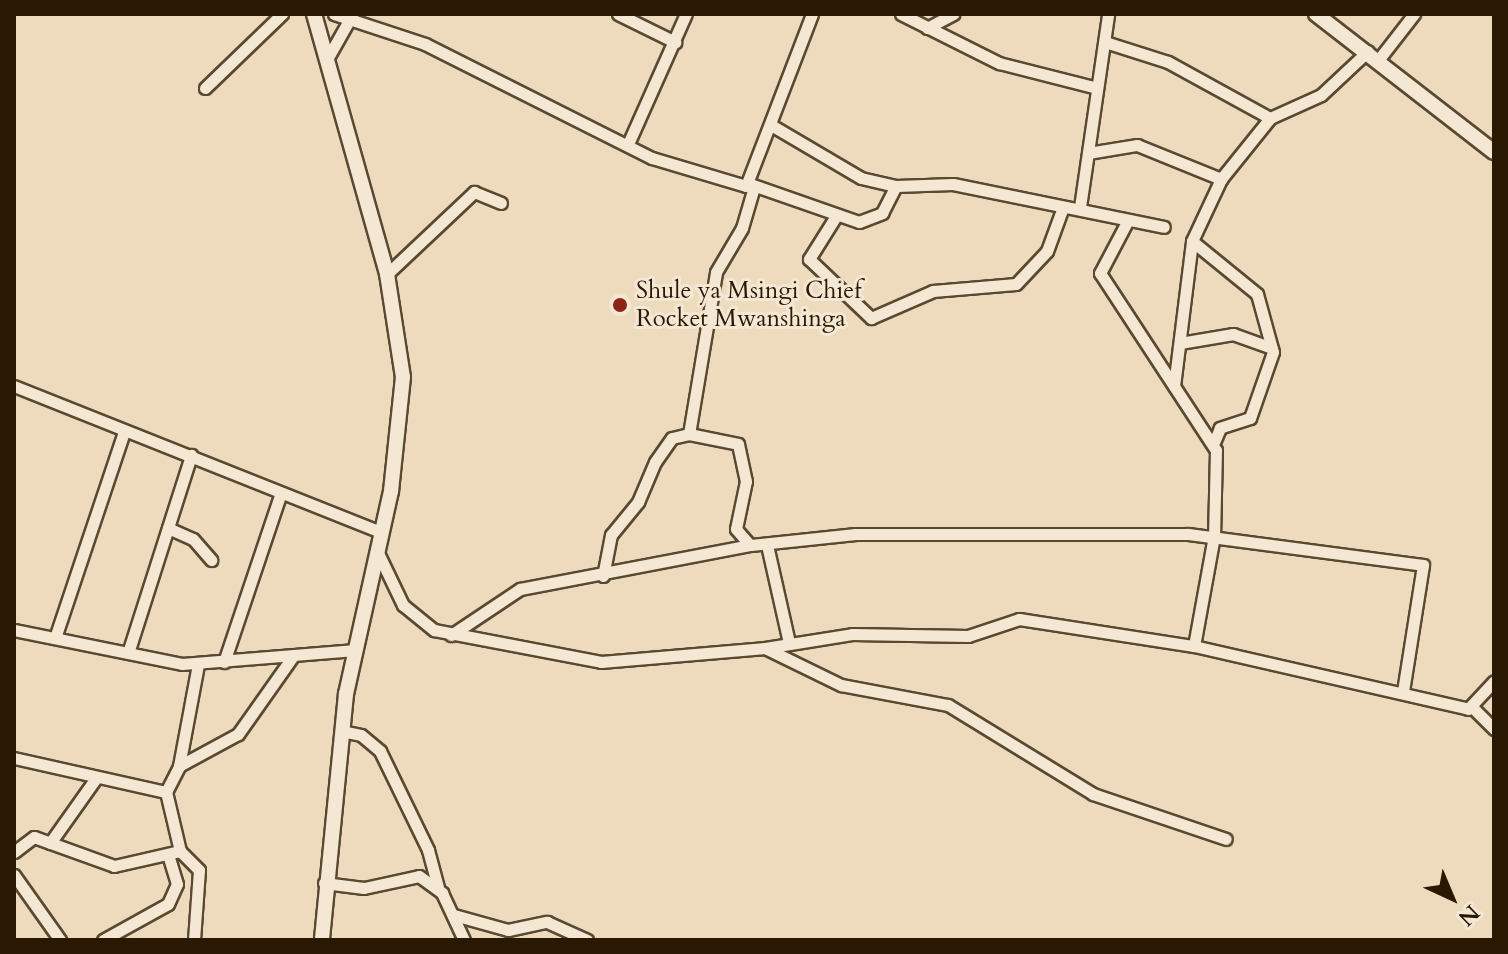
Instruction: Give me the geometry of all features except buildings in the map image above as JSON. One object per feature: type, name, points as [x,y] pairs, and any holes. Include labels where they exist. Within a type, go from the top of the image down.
[{"type":"street","points":[[205,88],[282,14]]},
{"type":"street","points":[[314,14],[387,274],[403,377],[378,553],[355,650],[341,731],[324,883],[322,940]]},
{"type":"street","points":[[334,14],[425,44],[628,144],[692,172],[752,186],[836,216],[875,218],[896,186]]},
{"type":"street","points":[[618,14],[675,42]]},
{"type":"street","points":[[628,144],[686,14]]},
{"type":"street","points":[[689,434],[716,272],[752,186],[812,14]]},
{"type":"street","points":[[901,14],[999,63],[1097,88]]},
{"type":"street","points":[[926,28],[953,14]]},
{"type":"street","points":[[1080,207],[1108,14]]},
{"type":"street","points":[[1316,14],[1373,55],[1494,152]]},
{"type":"street","points":[[1174,386],[1192,241],[1221,179],[1270,118],[1321,95],[1373,55],[1414,14]]},
{"type":"street","points":[[326,61],[350,18]]},
{"type":"street","points":[[1105,42],[1168,62],[1270,118]]},
{"type":"street","points":[[771,125],[861,178],[896,186],[953,184],[1063,207],[1080,207],[1164,227]]},
{"type":"street","points":[[1088,153],[1137,145],[1221,179]]},
{"type":"street","points":[[387,274],[474,192],[501,203]]},
{"type":"street","points":[[836,216],[809,259],[871,318],[948,287],[1016,284],[1047,251],[1063,207]]},
{"type":"street","points":[[1128,220],[1100,273],[1216,452]]},
{"type":"street","points":[[1192,241],[1251,286],[1272,348],[1254,410],[1220,428],[1216,452],[1214,536],[1194,646]]},
{"type":"street","points":[[1180,343],[1233,334],[1272,348]]},
{"type":"street","points":[[14,386],[381,532]]},
{"type":"street","points":[[55,638],[124,432]]},
{"type":"street","points":[[603,576],[611,535],[638,502],[660,453],[672,438],[689,434],[738,444],[746,481],[736,529],[751,545]]},
{"type":"street","points":[[128,653],[191,455]]},
{"type":"street","points":[[224,662],[281,493]]},
{"type":"street","points":[[168,528],[193,539],[211,560]]},
{"type":"street","points":[[451,635],[520,589],[603,576],[751,545],[855,534],[1214,536],[1423,565],[1403,691]]},
{"type":"street","points":[[767,545],[789,643]]},
{"type":"street","points":[[378,553],[414,619],[451,635],[601,662],[765,648],[852,634],[968,636],[1019,619],[1194,646],[1403,691],[1473,708],[1494,729]]},
{"type":"street","points":[[14,630],[198,664],[355,650]]},
{"type":"street","points":[[765,648],[841,685],[948,705],[1093,794],[1226,839]]},
{"type":"street","points":[[179,766],[238,734],[293,656]]},
{"type":"street","points":[[103,940],[168,904],[177,884],[166,792],[179,766],[198,664]]},
{"type":"street","points":[[1473,708],[1494,681]]},
{"type":"street","points":[[341,731],[361,735],[380,751],[428,850],[438,888],[464,940]]},
{"type":"street","points":[[14,758],[166,792]]},
{"type":"street","points":[[50,843],[96,778]]},
{"type":"street","points":[[14,852],[34,837],[114,866],[175,854],[199,870],[194,940]]},
{"type":"street","points":[[324,883],[364,888],[404,874],[438,888]]},
{"type":"street","points":[[14,875],[60,940]]},
{"type":"street","points":[[454,915],[496,929],[547,922],[587,940]]},
{"type":"place","name":"Shule ya Msingi Chief Rocket Mwanshinga","points":[[620,305]]}]
